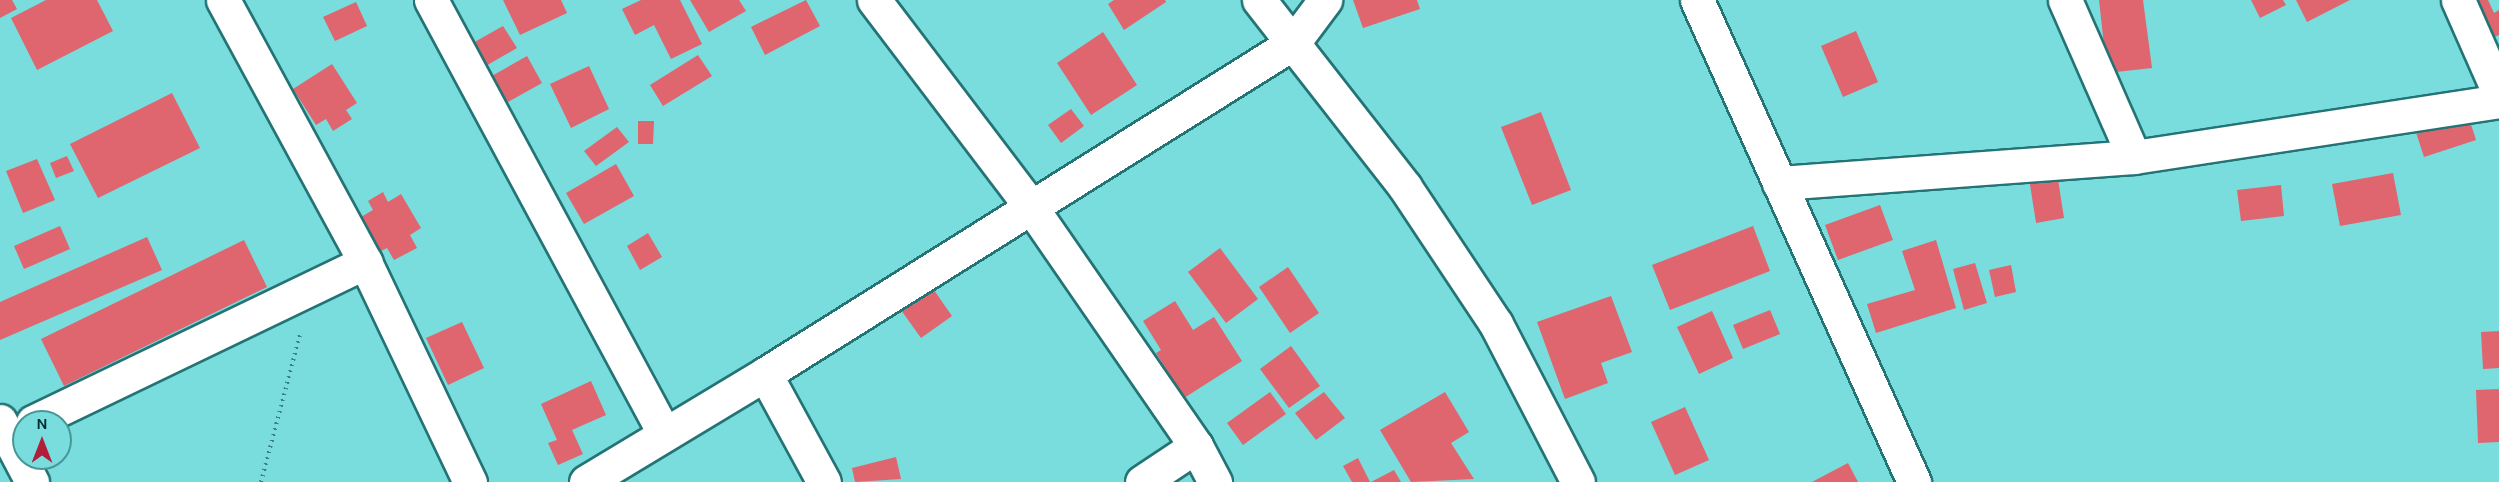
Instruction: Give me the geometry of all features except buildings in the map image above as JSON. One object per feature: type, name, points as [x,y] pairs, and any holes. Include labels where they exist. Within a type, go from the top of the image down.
[{"type":"street","points":[[223,0],[364,262],[470,482]]},
{"type":"street","points":[[431,0],[665,434]]},
{"type":"street","points":[[874,0],[1031,207],[1196,446],[1215,482]]},
{"type":"street","points":[[1259,0],[1405,187],[1496,324],[1578,482]]},
{"type":"street","points":[[585,482],[765,374],[1293,43],[1325,0]]},
{"type":"street","points":[[1697,0],[1914,482]]},
{"type":"street","points":[[2065,0],[2134,157]]},
{"type":"street","points":[[2458,0],[2499,93]]},
{"type":"street","points":[[1779,183],[2134,157],[2499,101]]},
{"type":"street","points":[[50,410],[364,262]]},
{"type":"street","points":[[765,374],[824,482]]},
{"type":"street","points":[[1142,482],[1196,446]]},
{"type":"path","points":[[261,482],[290,361],[318,285]]}]
